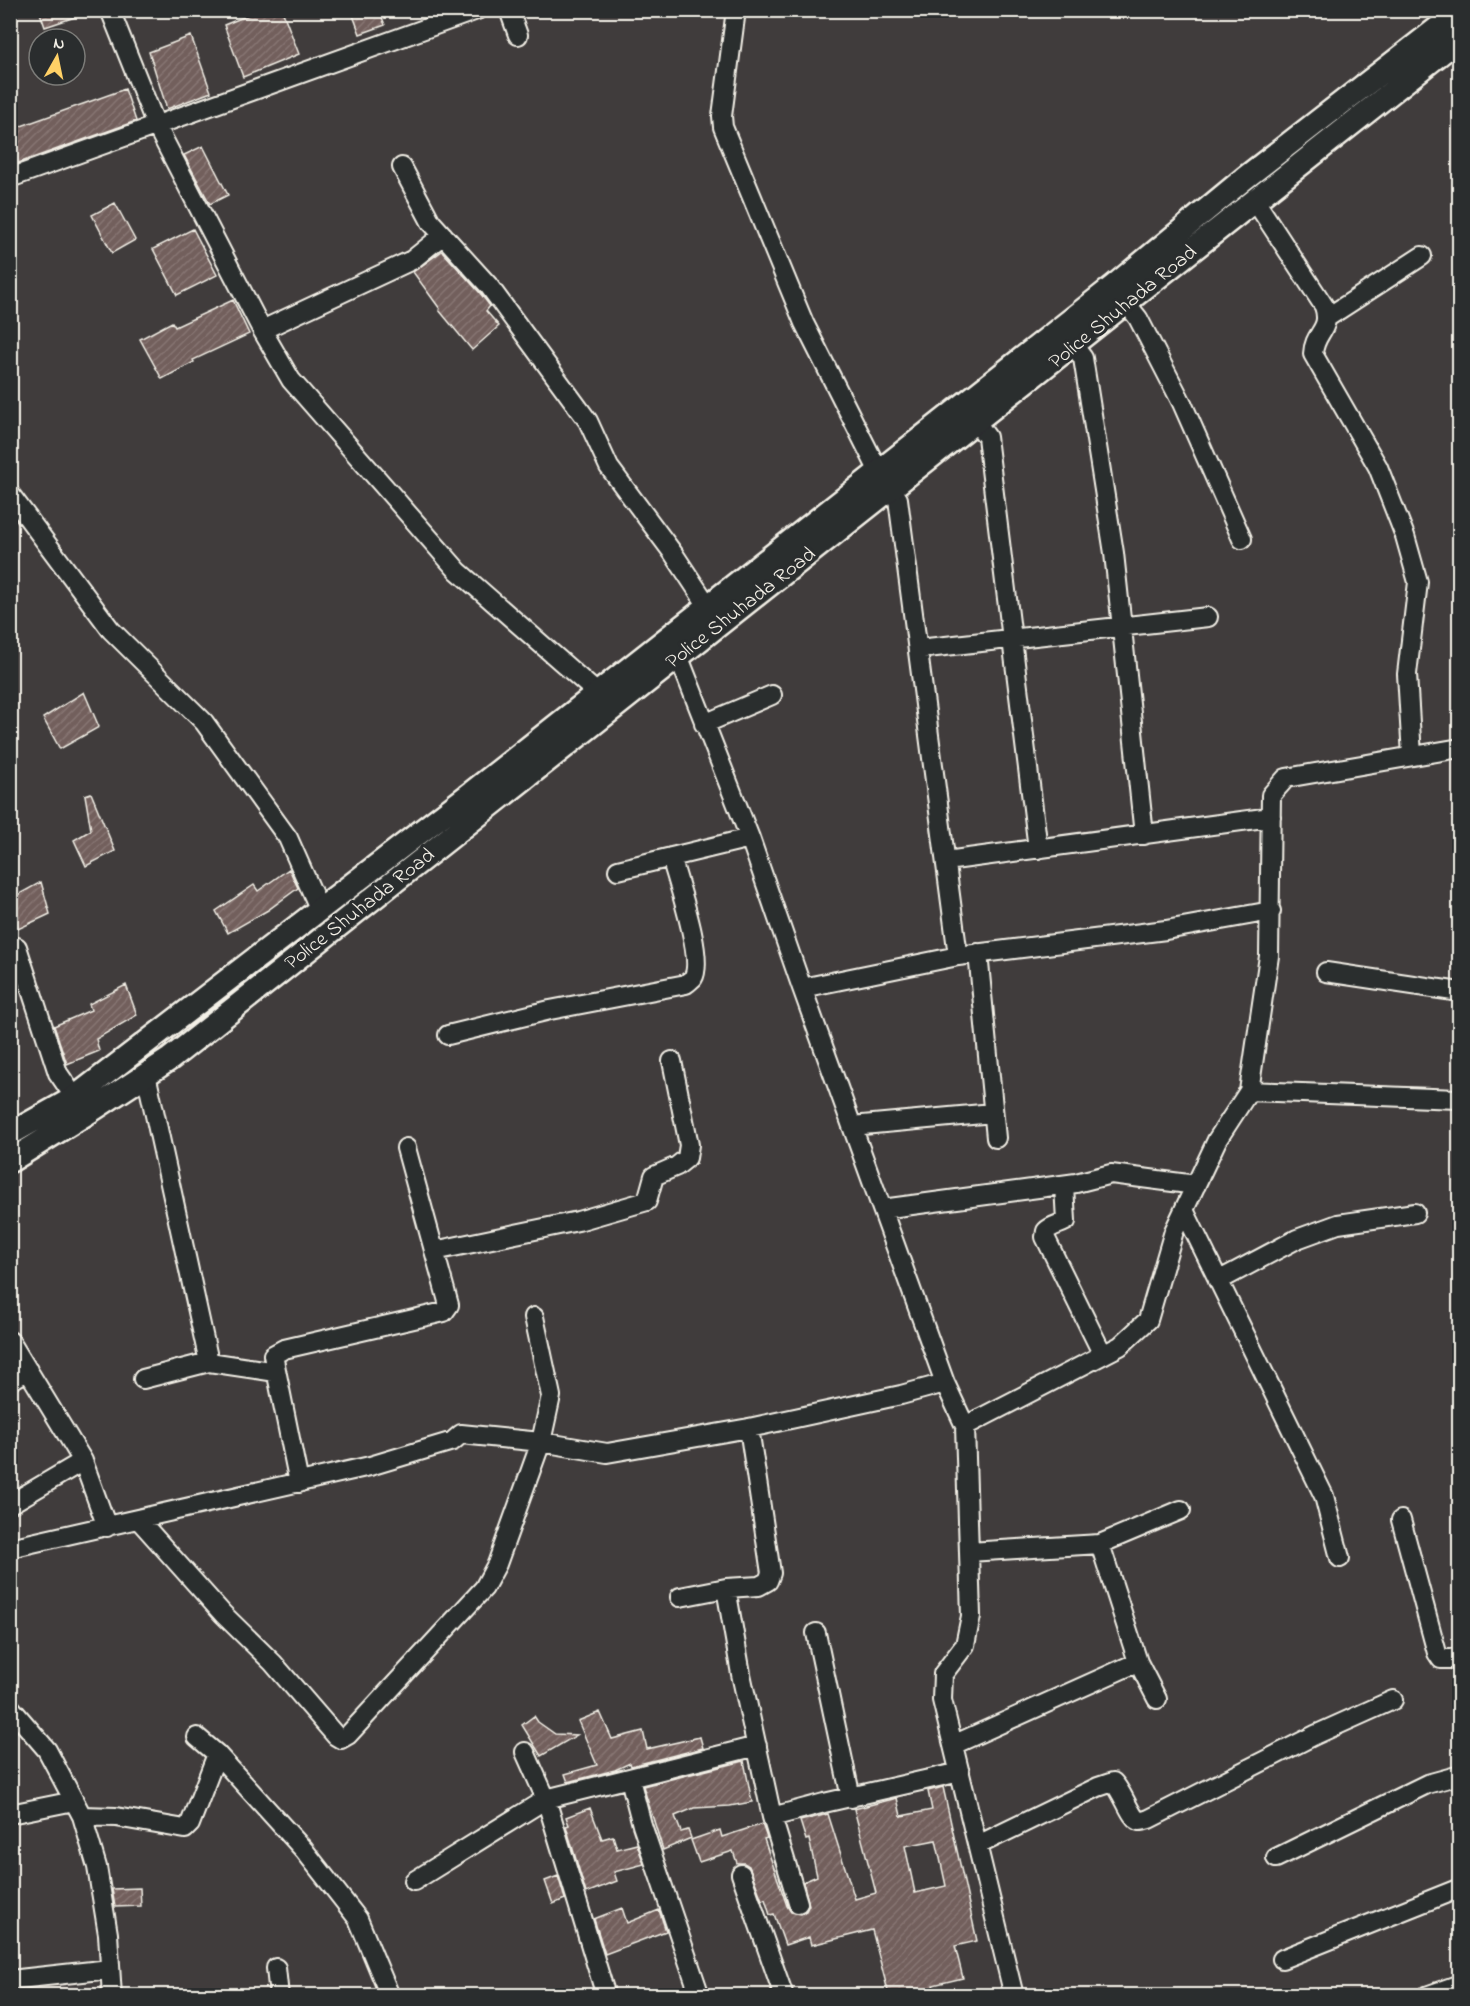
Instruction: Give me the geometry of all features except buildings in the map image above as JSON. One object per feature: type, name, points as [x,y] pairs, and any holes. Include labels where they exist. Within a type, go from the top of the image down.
[{"type":"main road","name":"Police Shuhada Road","points":[[10,1134],[80,1106],[146,1074],[170,1059],[477,802],[597,693],[708,606],[885,480],[1245,178],[1460,11]]},
{"type":"main road","name":"Police Shuhada Road","points":[[885,480],[976,422],[1254,199],[1460,38]]},
{"type":"main road","name":"Police Shuhada Road","points":[[10,1161],[319,908],[477,802],[678,655],[860,499]]},
{"type":"street","points":[[110,10],[156,125],[262,330],[291,380],[458,571],[597,693]]},
{"type":"street","points":[[10,178],[477,10]]},
{"type":"street","points":[[509,10],[518,35]]},
{"type":"street","points":[[736,10],[722,116],[723,127],[804,323],[885,480],[898,499],[958,956]]},
{"type":"street","points":[[402,167],[431,222],[489,286],[588,421],[609,467],[708,606]]},
{"type":"street","points":[[1254,199],[1324,306],[1328,317]]},
{"type":"street","points":[[262,330],[412,260],[443,235]]},
{"type":"street","points":[[1412,756],[1407,674],[1418,582],[1405,536],[1378,467],[1313,354],[1313,343],[1324,328],[1328,317],[1422,256]]},
{"type":"street","points":[[1126,303],[1138,318],[1182,403],[1242,539]]},
{"type":"street","points":[[1073,345],[1083,358],[1114,553],[1144,835]]},
{"type":"street","points":[[976,422],[987,437],[1038,849]]},
{"type":"street","points":[[10,494],[111,630],[204,722],[288,838],[319,908]]},
{"type":"street","points":[[918,649],[1208,617]]},
{"type":"street","points":[[678,655],[750,838],[945,1383],[965,1426],[971,1616],[965,1645],[943,1674],[942,1700],[1014,1995]]},
{"type":"street","points":[[704,724],[772,695]]},
{"type":"street","points":[[965,1426],[1120,1346],[1148,1320],[1174,1231],[1216,1140],[1249,1090],[1269,956],[1271,795],[1286,778],[1460,748]]},
{"type":"street","points":[[946,861],[1271,817]]},
{"type":"street","points":[[618,870],[750,838]]},
{"type":"street","points":[[448,1035],[550,1010],[670,988],[686,984],[693,979],[696,967],[694,942],[671,857]]},
{"type":"street","points":[[802,988],[958,956],[1166,930],[1270,911]]},
{"type":"street","points":[[17,947],[58,1073],[80,1106]]},
{"type":"street","points":[[978,953],[996,1138]]},
{"type":"street","points":[[1326,972],[1460,992]]},
{"type":"street","points":[[434,1251],[578,1221],[647,1201],[654,1176],[677,1166],[687,1158],[689,1145],[672,1061]]},
{"type":"street","points":[[146,1074],[209,1362]]},
{"type":"street","points":[[1249,1090],[1458,1099]]},
{"type":"street","points":[[852,1126],[993,1113]]},
{"type":"street","points":[[299,1483],[273,1355],[284,1349],[444,1312],[448,1305],[406,1148]]},
{"type":"street","points":[[882,1209],[1064,1185],[1110,1174],[1196,1185]]},
{"type":"street","points":[[1064,1185],[1066,1221],[1051,1226],[1046,1231],[1046,1237],[1103,1355]]},
{"type":"street","points":[[1184,1210],[1324,1496],[1340,1558]]},
{"type":"street","points":[[1218,1281],[1298,1239],[1338,1224],[1415,1213]]},
{"type":"street","points":[[139,1520],[223,1614],[273,1663],[341,1739],[348,1735],[484,1588],[498,1564],[541,1442],[551,1396],[534,1317]]},
{"type":"street","points":[[10,1341],[83,1461],[107,1527]]},
{"type":"street","points":[[143,1379],[209,1362],[276,1372]]},
{"type":"street","points":[[10,1381],[28,1370]]},
{"type":"street","points":[[10,1548],[380,1463],[453,1441],[461,1434],[541,1442],[607,1453],[749,1428],[902,1395],[945,1383]]},
{"type":"street","points":[[680,1597],[726,1588],[759,1586],[768,1581],[771,1573],[749,1428]]},
{"type":"street","points":[[10,1504],[83,1461]]},
{"type":"street","points":[[969,1552],[1100,1544],[1181,1510]]},
{"type":"street","points":[[1401,1520],[1437,1653],[1441,1659],[1460,1657]]},
{"type":"street","points":[[1100,1544],[1138,1662],[1157,1699]]},
{"type":"street","points":[[726,1588],[741,1674],[772,1817],[798,1903]]},
{"type":"street","points":[[816,1634],[851,1798]]},
{"type":"street","points":[[953,1745],[1138,1662]]},
{"type":"street","points":[[978,1845],[1098,1787],[1113,1782],[1119,1788],[1133,1818],[1139,1821],[1149,1819],[1315,1735],[1393,1700]]},
{"type":"street","points":[[10,1707],[47,1750],[78,1808],[96,1867],[108,1934],[112,1995]]},
{"type":"street","points":[[197,1737],[217,1754],[303,1850],[358,1919],[390,1995]]},
{"type":"street","points":[[414,1881],[546,1799],[757,1746]]},
{"type":"street","points":[[525,1752],[546,1799],[606,1995]]},
{"type":"street","points":[[10,1814],[78,1808],[185,1829],[190,1824],[217,1754]]},
{"type":"street","points":[[772,1817],[960,1772]]},
{"type":"street","points":[[1276,1858],[1427,1784],[1460,1775]]},
{"type":"street","points":[[630,1779],[642,1825],[700,1995]]},
{"type":"street","points":[[741,1874],[784,1995]]},
{"type":"street","points":[[1282,1959],[1460,1888]]},
{"type":"street","points":[[276,1968],[279,1995]]},
{"type":"street","points":[[10,1980],[110,1969]]},
{"type":"street","points":[[1426,1995],[1460,1984]]}]
